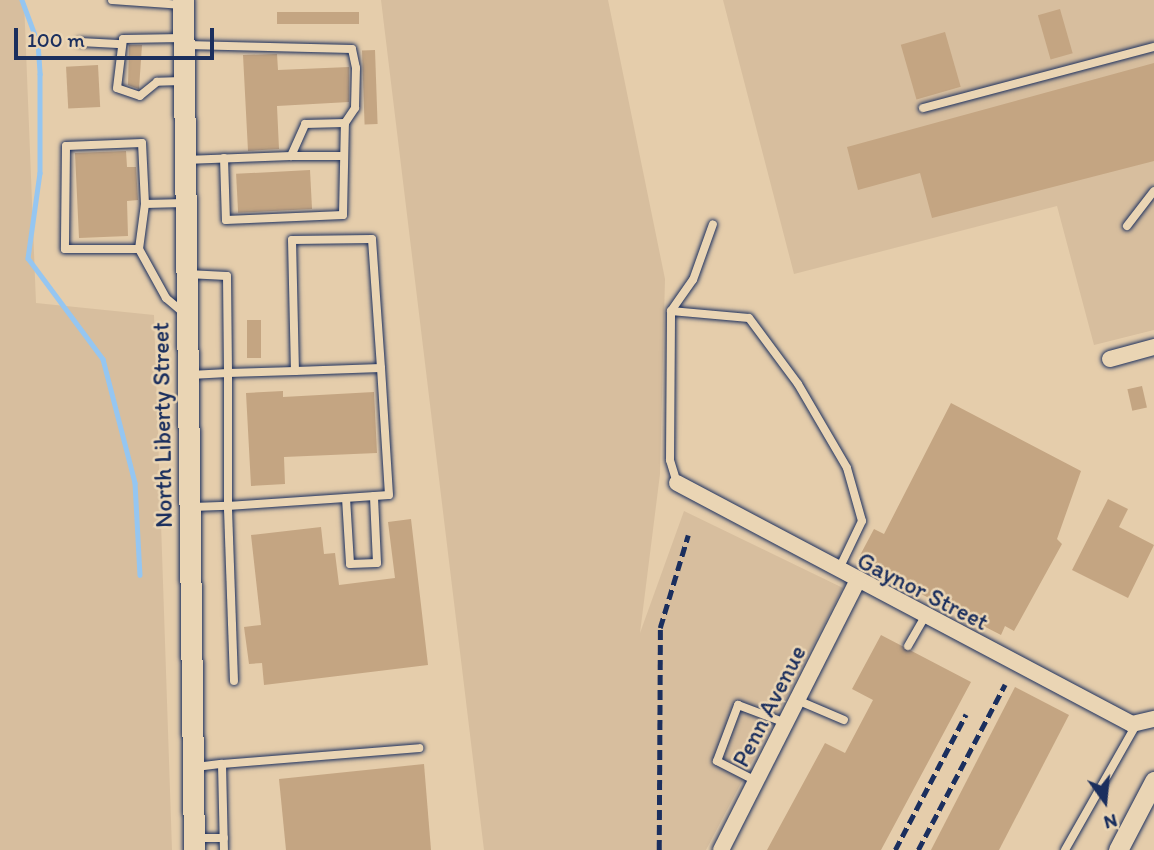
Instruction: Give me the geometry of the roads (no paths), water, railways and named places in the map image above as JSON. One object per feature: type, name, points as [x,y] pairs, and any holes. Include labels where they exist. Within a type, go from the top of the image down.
[{"type":"main road","name":"North Liberty Street","points":[[183,2],[194,844]]},
{"type":"street","points":[[1110,359],[1154,347]]},
{"type":"street","name":"Gaynor Street","points":[[677,483],[925,617],[1146,720]]},
{"type":"street","name":"Penn Avenue","points":[[722,850],[856,582]]},
{"type":"street","points":[[1118,850],[1154,781]]},
{"type":"lane","points":[[112,0],[183,2]]},
{"type":"lane","points":[[80,42],[183,42],[352,48],[355,108],[345,123],[344,215],[226,220],[224,158]]},
{"type":"lane","points":[[118,44],[119,93],[140,96],[157,82],[183,81]]},
{"type":"lane","points":[[923,108],[1154,47]]},
{"type":"lane","points":[[291,156],[305,124],[345,123]]},
{"type":"lane","points":[[139,248],[65,249],[66,146],[142,143],[145,204],[139,248],[166,298],[187,316]]},
{"type":"lane","points":[[185,160],[344,156]]},
{"type":"lane","points":[[1127,226],[1154,191]]},
{"type":"lane","points":[[145,204],[186,203]]},
{"type":"lane","points":[[677,483],[670,460],[671,311],[693,280],[713,224]]},
{"type":"lane","points":[[189,507],[389,495],[372,239],[292,240],[295,371]]},
{"type":"lane","points":[[187,274],[227,275],[228,506],[234,681]]},
{"type":"lane","points":[[671,311],[749,318],[798,384],[847,468],[862,521],[838,572]]},
{"type":"lane","points":[[187,375],[381,368]]},
{"type":"lane","points":[[346,498],[350,564],[377,563],[374,496]]},
{"type":"lane","points":[[908,646],[925,617]]},
{"type":"lane","points":[[797,700],[844,720]]},
{"type":"lane","points":[[756,781],[717,761],[738,705],[786,723]]},
{"type":"lane","points":[[1065,850],[1146,720]]},
{"type":"lane","points":[[193,767],[419,748]]},
{"type":"lane","points":[[222,764],[225,850]]},
{"type":"lane","points":[[194,844],[224,838]]},
{"type":"waterway","points":[[22,0],[38,43],[40,74],[40,173],[28,258],[103,359],[135,483],[140,575]]},
{"type":"railway","points":[[659,850],[660,628],[688,535]]},
{"type":"railway","points":[[918,850],[1005,684]]},
{"type":"railway","points":[[895,850],[966,714]]}]
